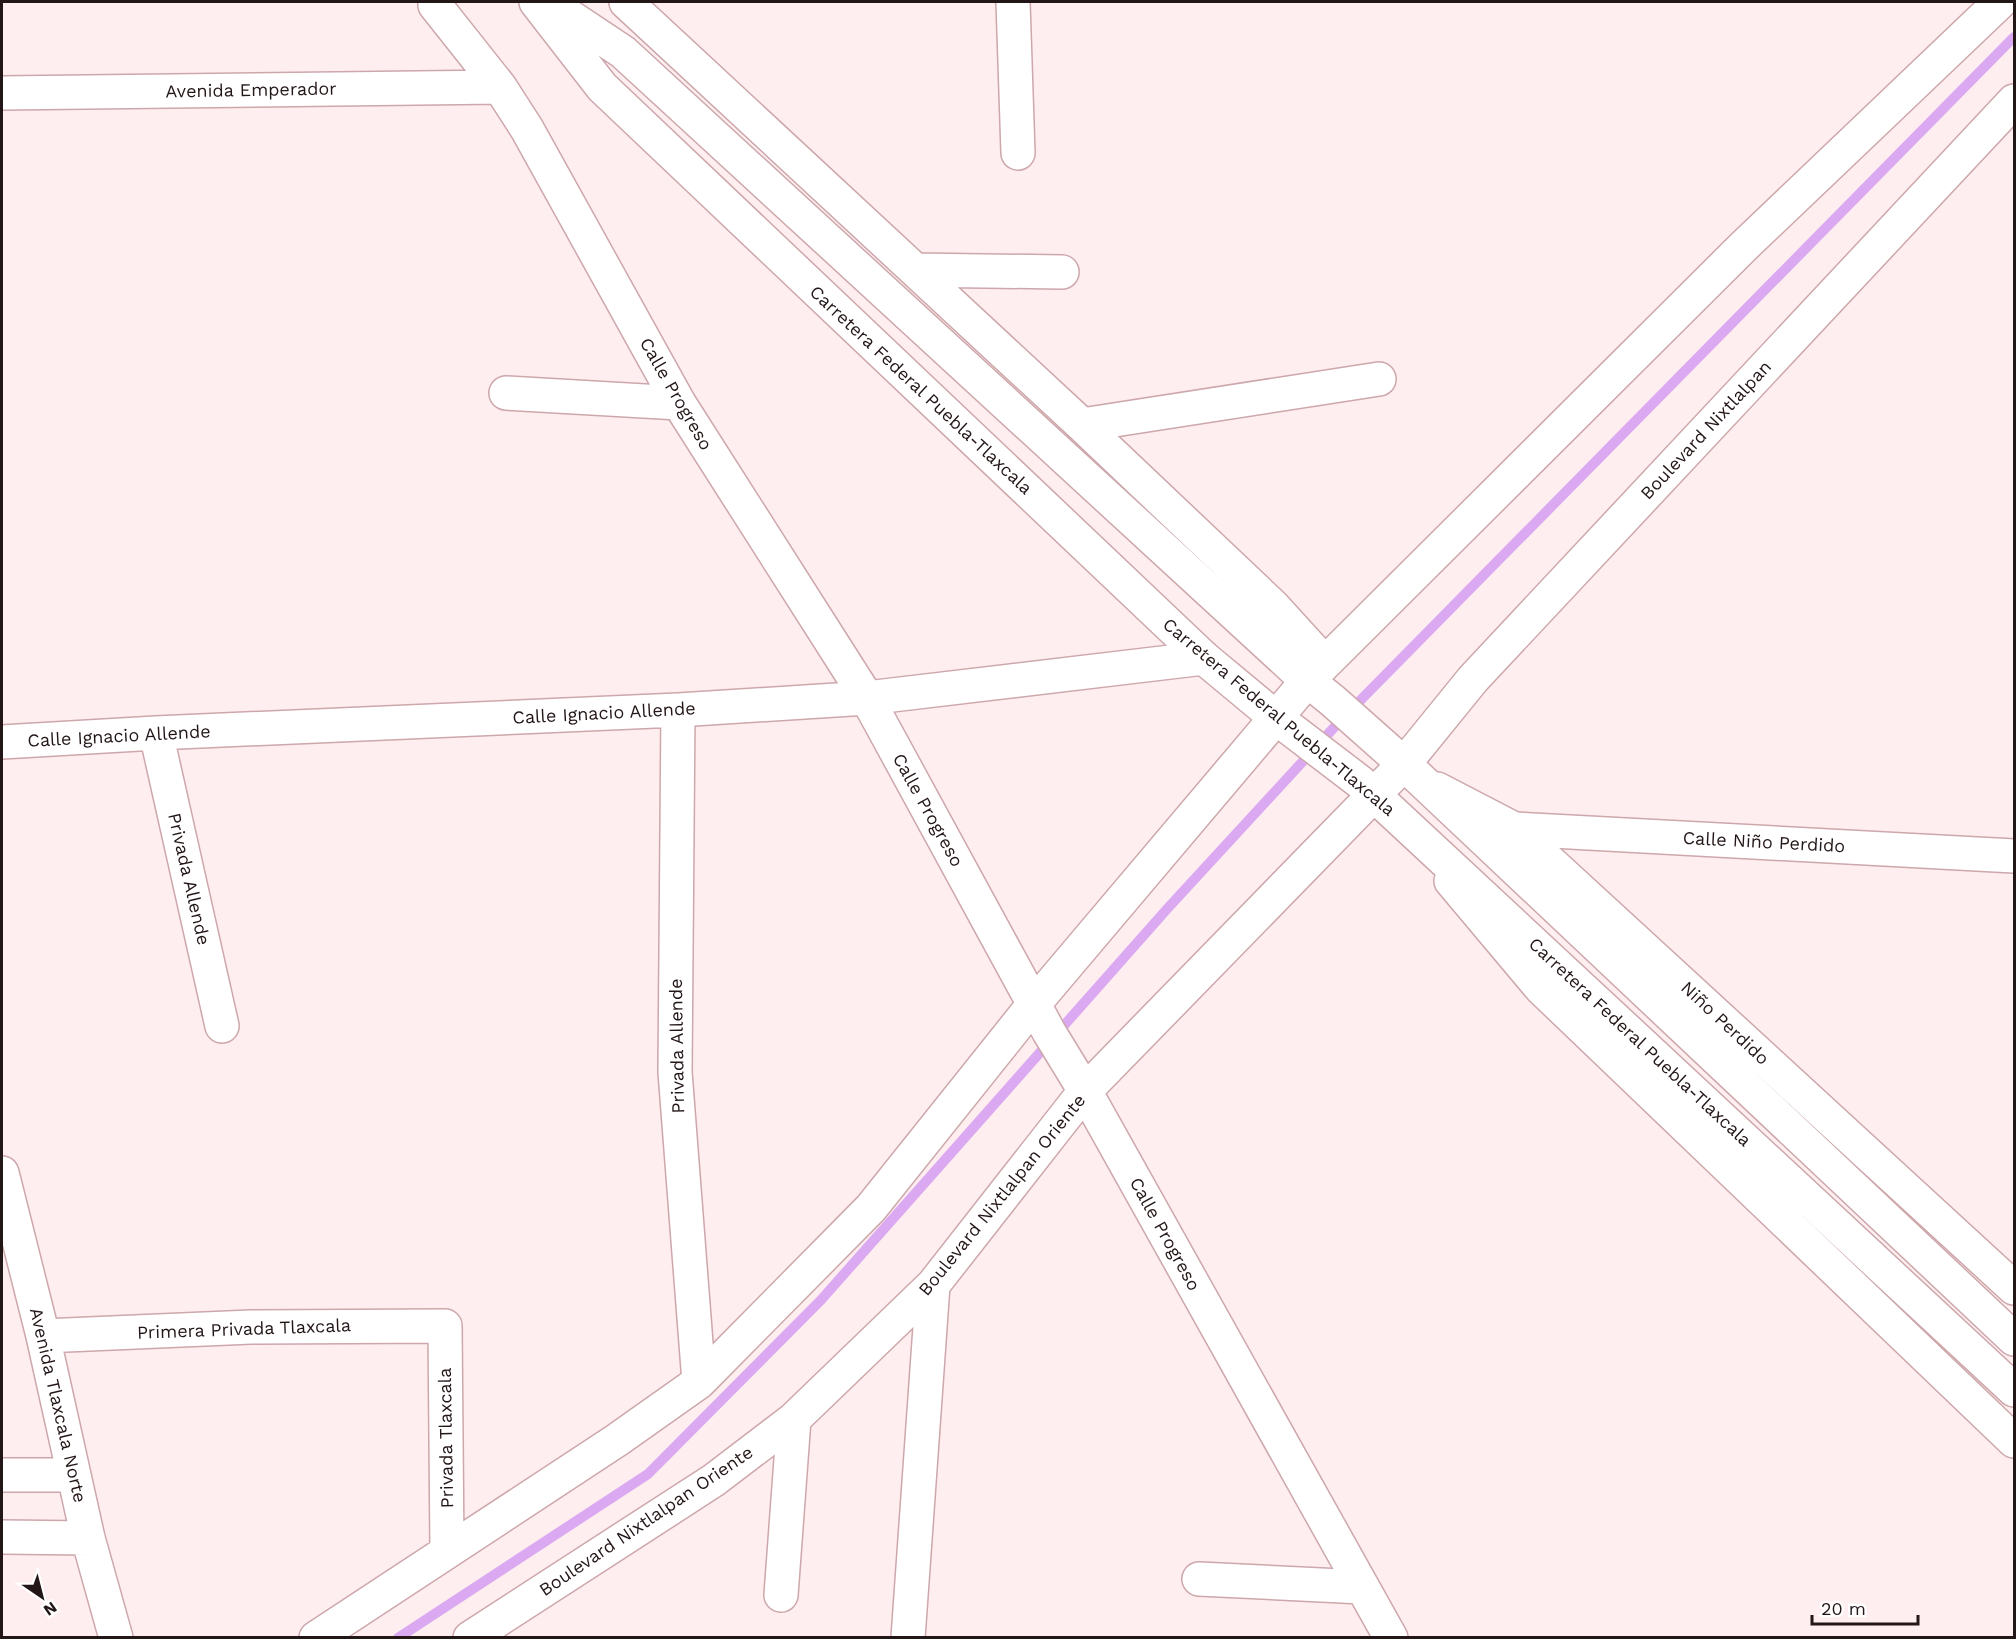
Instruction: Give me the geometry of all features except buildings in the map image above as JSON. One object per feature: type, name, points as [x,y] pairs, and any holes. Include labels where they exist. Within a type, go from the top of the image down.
[{"type":"street","name":"Calle Progreso","points":[[435,2],[435,5],[500,87],[527,129],[679,404],[867,698],[1041,1018],[1085,1091],[1391,1638]]},
{"type":"street","name":"Carretera Federal Puebla-Tlaxcala","points":[[536,2],[602,87],[1204,658],[1374,795],[2014,1390]]},
{"type":"street","points":[[548,2],[622,52],[1316,672]]},
{"type":"street","points":[[626,2],[1082,424],[1274,607],[1333,701],[2014,1339]]},
{"type":"street","points":[[1013,2],[1018,153]]},
{"type":"street","points":[[316,1638],[617,1440],[699,1382],[871,1208],[1041,1018],[1275,717],[1316,672],[1743,248],[2000,2]]},
{"type":"street","name":"Avenida Emperador","points":[[2,93],[500,87]]},
{"type":"street","name":"Boulevard Nixtlalpan","points":[[1403,765],[1473,679],[2014,101]]},
{"type":"street","points":[[916,270],[1062,272]]},
{"type":"street","points":[[1082,424],[1379,379]]},
{"type":"street","points":[[506,393],[679,404]]},
{"type":"street","name":"Calle Ignacio Allende","points":[[2,742],[678,710],[867,698],[1204,658]]},
{"type":"street","name":"Privada Allende","points":[[678,710],[675,1072],[699,1382]]},
{"type":"street","name":"Privada Allende","points":[[156,733],[222,1026]]},
{"type":"street","name":"Boulevard Nixtlalpan Oriente","points":[[470,1638],[714,1480],[794,1419],[933,1286],[1085,1091],[1403,765]]},
{"type":"street","name":"Niño Perdido","points":[[1403,765],[1514,829],[2014,1288]]},
{"type":"street","points":[[1374,795],[1540,988],[2014,1441]]},
{"type":"street","name":"Calle Niño Perdido","points":[[1514,829],[2014,856]]},
{"type":"street","name":"Avenida Tlaxcala Norte","points":[[2,1173],[8,1224],[43,1336],[88,1538],[116,1638]]},
{"type":"street","points":[[908,1638],[933,1286]]},
{"type":"street","name":"Primera Privada Tlaxcala","points":[[43,1336],[251,1327],[445,1326]]},
{"type":"street","name":"Privada Tlaxcala","points":[[445,1326],[447,1551]]},
{"type":"street","points":[[781,1595],[794,1419]]},
{"type":"street","points":[[2,1475],[74,1475]]},
{"type":"street","points":[[2,1537],[88,1538]]},
{"type":"street","points":[[1199,1579],[1362,1587]]},
{"type":"waterway","points":[[398,1638],[648,1474],[821,1300],[1167,909],[1340,721],[2014,37]]}]
